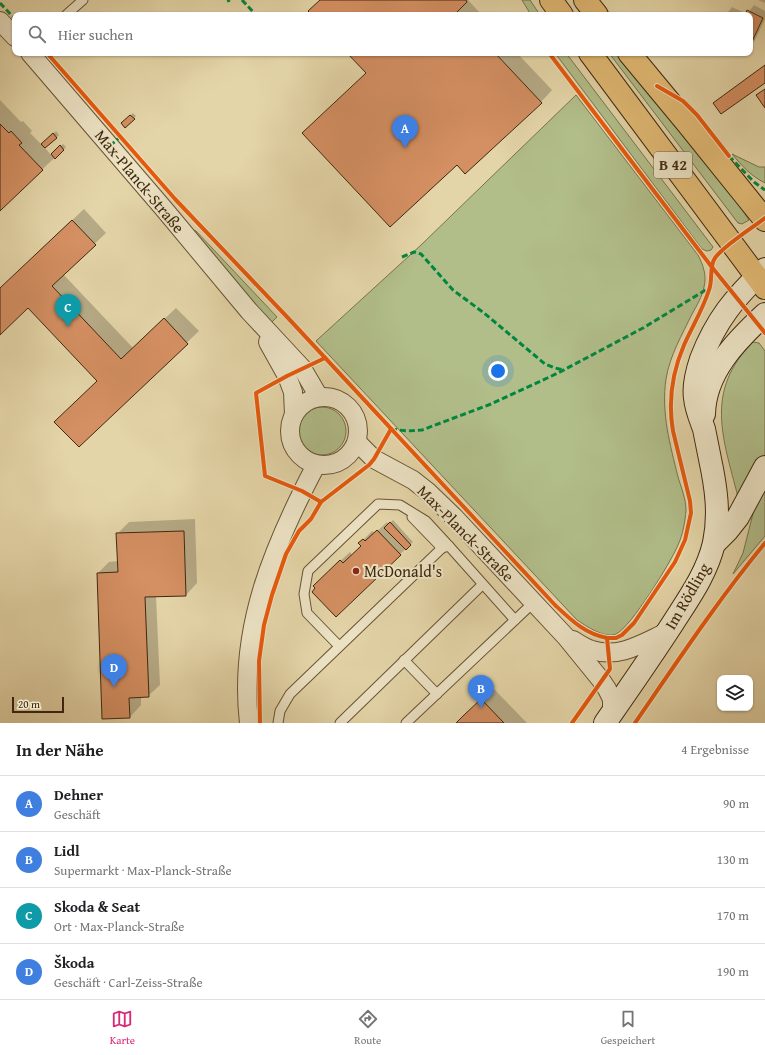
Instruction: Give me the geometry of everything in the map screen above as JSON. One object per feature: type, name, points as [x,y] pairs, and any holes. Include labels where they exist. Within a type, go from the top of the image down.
[{"type":"main road","points":[[551,0],[560,12]]},
{"type":"main road","points":[[585,0],[595,12]]},
{"type":"main road","name":"B 42","points":[[592,56],[762,278]]},
{"type":"main road","name":"B 42","points":[[632,56],[682,116],[765,220]]},
{"type":"street","points":[[0,21],[12,34]]},
{"type":"street","name":"Max-Planck-Straße","points":[[33,56],[248,311],[302,368],[319,397]]},
{"type":"street","name":"Im Rödling","points":[[704,429],[697,413],[694,396],[698,367],[711,335],[720,320],[736,298],[762,278]]},
{"type":"street","name":"Max-Planck-Straße","points":[[248,311],[273,350],[287,376],[293,392],[294,414]]},
{"type":"street","name":"Im Rödling","points":[[609,718],[667,632],[701,577],[714,544],[718,507],[716,487],[704,429],[704,408],[707,393],[718,367],[734,344],[765,314]]},
{"type":"street","points":[[319,397],[330,397],[340,400],[355,416],[358,425],[357,442],[351,453],[339,462],[324,466],[307,462],[300,456],[294,449],[289,432],[290,423],[294,414],[304,403],[319,397]]},
{"type":"street","name":"Max-Planck-Straße","points":[[357,442],[374,459],[413,480],[428,491],[566,637],[607,689],[612,700],[609,718]]},
{"type":"street","points":[[249,723],[247,663],[255,613],[274,556],[302,491],[316,465]]},
{"type":"street","points":[[714,544],[738,517],[765,467]]},
{"type":"street","name":"Max-Planck-Straße","points":[[566,637],[591,650],[609,654],[619,653],[631,649],[667,632]]},
{"type":"lane","points":[[69,12],[82,0]]},
{"type":"lane","points":[[339,646],[307,613],[304,594],[308,571],[378,504],[400,504],[426,521],[445,547],[515,620]]},
{"type":"lane","points":[[278,723],[280,711],[290,694],[445,547]]},
{"type":"lane","points":[[340,723],[482,585]]},
{"type":"lane","points":[[406,723],[534,602]]},
{"type":"lane","points":[[404,660],[436,694]]},
{"type":"green space","points":[[522,0],[530,0],[538,12],[529,12]]},
{"type":"green space","points":[[557,56],[568,56],[713,247],[711,250],[707,251],[702,249]]},
{"type":"green space","points":[[611,56],[621,56],[731,193],[749,220],[742,224],[738,223]]},
{"type":"green space","points":[[576,95],[698,255],[705,274],[701,298],[673,353],[666,379],[665,416],[672,453],[686,506],[682,532],[674,553],[650,593],[623,629],[612,635],[607,635],[596,631],[577,620],[316,341],[421,245]]},
{"type":"green space","points":[[732,154],[759,167],[765,167],[765,183],[755,177],[739,163]]},
{"type":"green space","points":[[193,230],[196,231],[277,317],[270,324]]},
{"type":"green space","points":[[753,342],[759,343],[765,351],[765,456],[738,497],[723,435],[723,397],[728,379],[738,360]]},
{"type":"green space","points":[[322,407],[331,409],[339,414],[344,422],[346,431],[344,440],[339,448],[331,453],[322,455],[313,453],[305,448],[300,440],[298,431],[300,422],[305,414],[313,409]]},
{"type":"green space","points":[[765,481],[765,536],[733,574],[743,553],[757,498]]},
{"type":"building","points":[[320,0],[466,0],[467,2],[457,12],[308,11]]},
{"type":"building","points":[[753,13],[763,18],[753,40]]},
{"type":"building","points":[[350,56],[498,56],[542,103],[465,174],[457,165],[390,227],[302,133],[366,73]]},
{"type":"building","points":[[765,65],[765,83],[721,114],[713,103]]},
{"type":"building","points":[[765,89],[765,108],[756,95]]},
{"type":"building","points":[[130,115],[135,119],[125,128],[121,123]]},
{"type":"building","points":[[0,124],[9,133],[11,131],[22,143],[19,145],[43,170],[0,211]]},
{"type":"building","points":[[53,133],[57,138],[45,148],[41,144]]},
{"type":"building","points":[[60,145],[64,150],[55,159],[51,154]]},
{"type":"building","points":[[72,220],[96,245],[52,286],[121,359],[164,318],[188,344],[79,447],[54,422],[97,381],[28,308],[0,335],[0,288]]},
{"type":"building","points":[[390,522],[411,545],[406,550],[384,528]]},
{"type":"building","name":"McDonald's","points":[[377,530],[401,555],[336,617],[312,592],[315,588],[313,586],[340,560],[343,563],[361,546],[358,543],[363,539],[365,541]]},
{"type":"building","points":[[184,531],[186,596],[145,597],[149,697],[129,698],[130,718],[102,719],[97,573],[118,572],[116,533]]},
{"type":"building","points":[[481,699],[504,723],[456,723],[463,716]]},
{"type":"marked path","points":[[242,0],[253,12]]},
{"type":"marked path","points":[[0,3],[12,16]]},
{"type":"marked path","points":[[110,146],[120,137]]},
{"type":"marked path","points":[[729,156],[754,182],[765,190]]},
{"type":"marked path","points":[[402,257],[414,252],[421,254],[453,290],[484,313],[545,364],[564,370]]},
{"type":"marked path","points":[[391,429],[407,431],[422,430],[491,404],[558,373],[643,328],[709,288]]},
{"type":"cycle path","points":[[50,56],[175,199],[289,319],[555,605],[585,630],[607,638]]},
{"type":"cycle path","points":[[551,56],[711,266],[765,333]]},
{"type":"cycle path","points":[[657,86],[683,101],[697,115],[729,156]]},
{"type":"cycle path","points":[[572,723],[610,669],[607,638],[616,638],[622,635],[634,623],[675,562],[685,540],[691,513],[690,501],[673,431],[671,398],[674,377],[684,345],[707,297],[713,261],[719,253],[731,243],[765,218]]},
{"type":"cycle path","points":[[325,358],[256,393],[265,476],[302,491],[321,502],[369,465],[391,429]]},
{"type":"cycle path","points":[[260,723],[259,661],[264,625],[272,595],[286,554],[299,531],[311,519],[321,502]]},
{"type":"cycle path","points":[[635,723],[714,609],[765,543]]},
{"type":"place","name":"Dehner","points":[[405,148]]},
{"type":"place","name":"Skoda & Seat","points":[[68,327]]},
{"type":"place","name":"McDonald's","points":[[356,571]]},
{"type":"place","name":"Škoda","points":[[114,687]]},
{"type":"place","name":"Lidl","points":[[481,708]]}]
